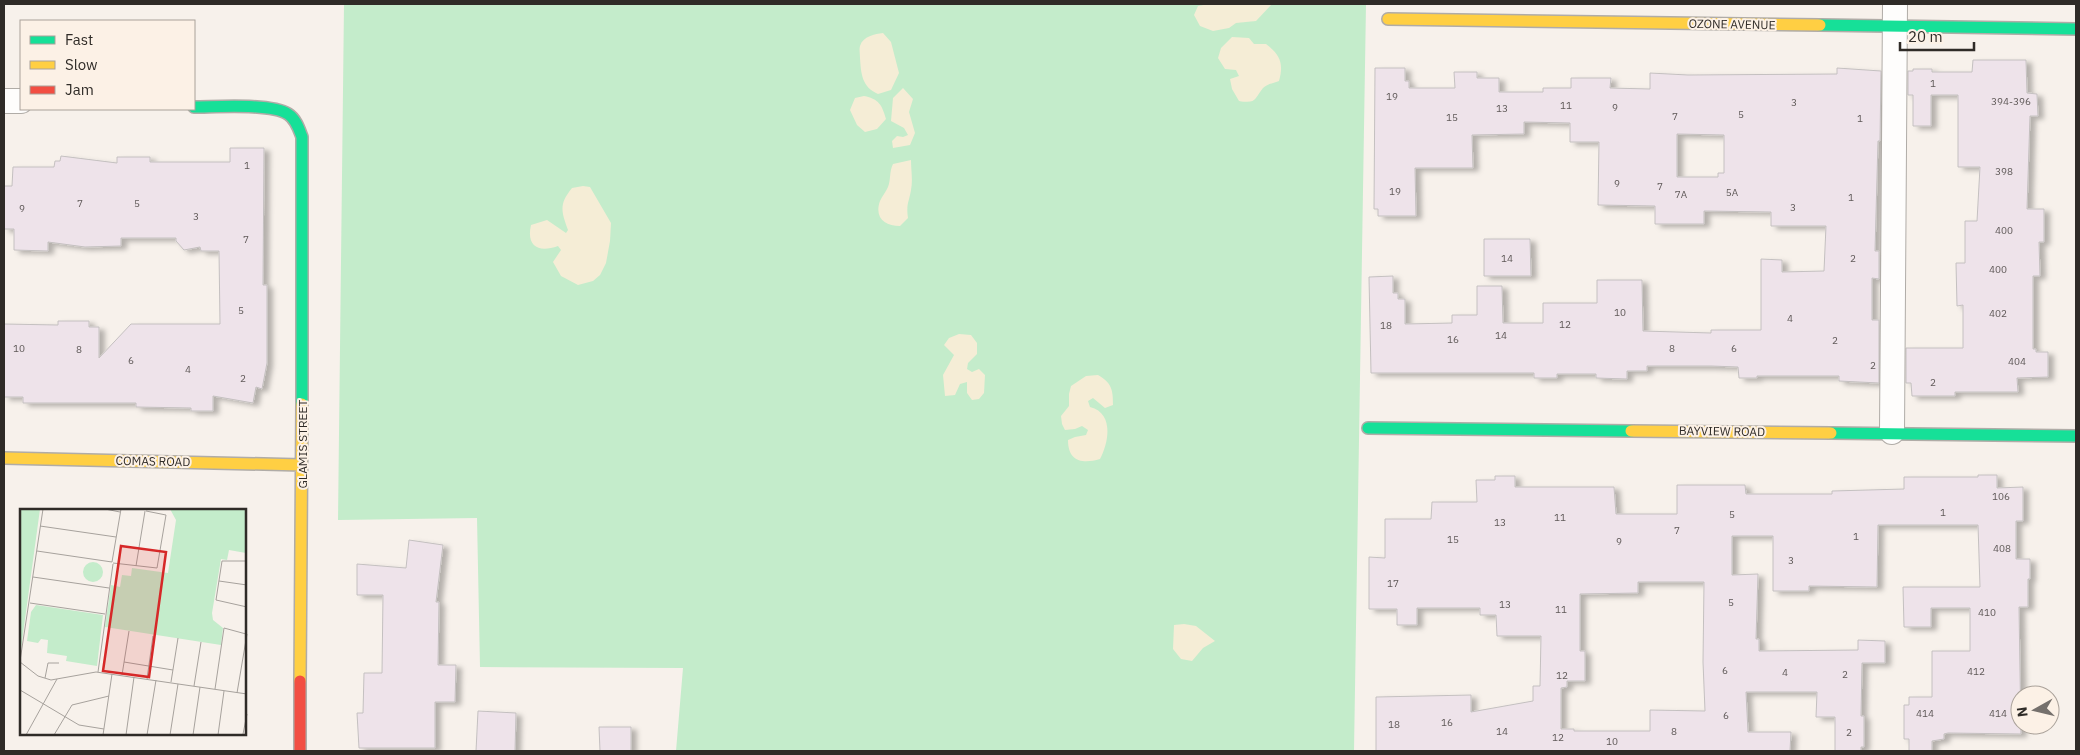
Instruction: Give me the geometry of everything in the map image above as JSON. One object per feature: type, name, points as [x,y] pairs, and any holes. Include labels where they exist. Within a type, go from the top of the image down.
[{"type":"street","name":"OZONE AVENUE","points":[[1388,19],[1895,15],[2076,28]]},
{"type":"street","points":[[1892,432],[1895,15]]},
{"type":"street","points":[[4,101],[20,101]]},
{"type":"street","name":"GLAMIS STREET","points":[[195,107],[270,109],[284,112],[295,120],[302,137],[300,751]]},
{"type":"street","name":"BAYVIEW ROAD","points":[[1368,428],[1892,432],[2076,436]]},
{"type":"street","name":"COMAS ROAD","points":[[4,458],[302,465]]},
{"type":"green space","points":[[344,4],[1366,4],[1354,751],[676,751],[683,668],[480,667],[477,518],[338,520]]},
{"type":"sand","points":[[1209,4],[1272,4],[1256,21],[1236,23],[1229,28],[1213,31],[1200,26],[1194,15],[1198,6]]},
{"type":"sand","points":[[883,33],[891,42],[899,73],[891,90],[878,94],[869,88],[863,79],[860,46],[866,38]]},
{"type":"sand","points":[[1232,37],[1249,38],[1254,44],[1266,44],[1275,52],[1280,60],[1279,81],[1263,88],[1254,100],[1249,102],[1239,101],[1232,89],[1230,79],[1239,76],[1236,70],[1225,69],[1218,58],[1221,48]]},
{"type":"sand","points":[[903,88],[913,99],[909,112],[915,133],[910,145],[893,148],[892,141],[897,136],[903,137],[908,135],[904,128],[891,121],[893,98]]},
{"type":"sand","points":[[864,96],[879,103],[886,119],[877,129],[865,132],[857,125],[850,110],[855,98]]},
{"type":"sand","points":[[911,160],[912,182],[908,218],[900,226],[885,223],[878,212],[880,201],[888,187],[893,164]]},
{"type":"sand","points":[[590,187],[611,223],[606,263],[600,275],[593,281],[578,285],[561,276],[553,262],[561,250],[558,246],[545,249],[540,248],[532,243],[530,233],[531,225],[547,220],[566,233],[568,230],[562,208],[563,203],[572,188]]},
{"type":"sand","points":[[959,334],[971,335],[977,343],[977,354],[968,363],[967,369],[972,372],[979,369],[985,375],[984,393],[979,399],[972,400],[967,393],[967,382],[960,384],[955,395],[945,396],[943,375],[954,355],[944,345],[949,338]]},
{"type":"sand","points":[[1098,375],[1111,387],[1113,405],[1105,408],[1093,398],[1088,401],[1090,407],[1098,410],[1106,422],[1106,445],[1100,459],[1082,461],[1078,460],[1071,453],[1068,440],[1086,435],[1088,430],[1082,426],[1065,430],[1061,416],[1069,406],[1071,386],[1086,376]]},
{"type":"sand","points":[[1174,625],[1196,626],[1215,641],[1203,648],[1192,661],[1181,659],[1173,649]]},
{"type":"building","points":[[1973,60],[2026,60],[2027,93],[2037,94],[2038,116],[2030,116],[2027,209],[2044,209],[2044,242],[2039,242],[2040,276],[2033,276],[2033,349],[2036,349],[2036,352],[2048,352],[2048,377],[2017,378],[2018,392],[1955,392],[1955,396],[1912,396],[1911,383],[1906,383],[1906,348],[1963,348],[1963,305],[1957,306],[1956,263],[1965,263],[1965,221],[1977,221],[1980,167],[1958,167],[1958,95],[1931,95],[1931,126],[1913,126],[1913,95],[1908,95],[1908,71],[1913,71],[1913,69],[1932,69],[1932,72],[1972,72]]},
{"type":"building","points":[[1375,68],[1405,68],[1405,81],[1409,81],[1409,88],[1455,88],[1454,72],[1477,72],[1477,78],[1499,78],[1499,92],[1543,92],[1543,88],[1571,88],[1571,78],[1611,78],[1610,88],[1650,89],[1650,73],[1688,75],[1837,74],[1837,68],[1881,71],[1875,251],[1879,251],[1879,279],[1872,278],[1872,320],[1879,320],[1879,383],[1839,381],[1839,376],[1757,376],[1757,378],[1739,378],[1738,367],[1711,366],[1647,366],[1647,371],[1627,371],[1627,379],[1596,378],[1596,374],[1557,374],[1557,378],[1534,378],[1534,373],[1371,373],[1369,277],[1393,276],[1393,293],[1398,293],[1398,299],[1405,299],[1405,324],[1452,323],[1452,315],[1477,315],[1477,286],[1502,286],[1503,323],[1543,323],[1543,303],[1597,303],[1597,280],[1642,280],[1643,331],[1711,333],[1711,330],[1761,330],[1761,259],[1782,260],[1782,272],[1824,271],[1826,226],[1771,226],[1771,212],[1704,211],[1704,224],[1655,224],[1655,206],[1598,205],[1599,142],[1570,142],[1570,123],[1524,122],[1524,134],[1472,135],[1473,168],[1415,168],[1416,216],[1378,216],[1378,209],[1374,209]],"holes":[[[1677,134],[1724,135],[1724,173],[1718,173],[1718,177],[1677,177]]]},
{"type":"building","points":[[230,148],[264,148],[263,285],[267,285],[267,363],[262,389],[256,387],[253,403],[213,396],[213,411],[191,411],[191,408],[136,407],[136,403],[23,403],[23,397],[4,397],[4,324],[58,325],[58,321],[89,321],[89,327],[99,327],[99,358],[131,324],[220,324],[219,251],[201,251],[200,247],[184,250],[176,241],[176,238],[121,238],[121,246],[85,247],[48,242],[48,251],[14,250],[14,229],[4,229],[4,186],[12,186],[13,167],[54,167],[55,161],[60,161],[61,156],[117,163],[117,157],[150,157],[150,162],[230,162]]},
{"type":"building","points":[[1484,239],[1530,239],[1531,276],[1484,276]]},
{"type":"building","points":[[1978,475],[1997,475],[1997,488],[2023,487],[2023,521],[2016,521],[2016,559],[2030,559],[2030,579],[2028,579],[2028,607],[2019,607],[2020,685],[2010,685],[2010,734],[1948,733],[1944,734],[1944,739],[1932,741],[1932,751],[1909,751],[1909,739],[1904,739],[1904,705],[1909,705],[1909,697],[1932,697],[1932,651],[1970,651],[1970,608],[1931,608],[1931,627],[1904,627],[1903,587],[1980,587],[1978,525],[1878,525],[1877,587],[1809,586],[1809,591],[1773,591],[1773,536],[1732,536],[1732,575],[1758,574],[1756,639],[1759,639],[1759,651],[1858,650],[1858,640],[1885,641],[1885,663],[1862,663],[1861,716],[1864,716],[1864,747],[1861,747],[1861,751],[1835,751],[1835,717],[1816,717],[1817,692],[1746,692],[1748,732],[1791,732],[1790,751],[1376,751],[1376,697],[1471,695],[1471,712],[1533,701],[1533,686],[1540,686],[1541,636],[1497,636],[1496,615],[1480,615],[1480,608],[1417,608],[1417,625],[1397,625],[1397,609],[1369,609],[1369,557],[1385,558],[1385,519],[1431,519],[1432,502],[1477,502],[1476,480],[1495,480],[1495,476],[1515,476],[1515,487],[1614,487],[1616,514],[1677,514],[1677,485],[1745,485],[1746,494],[1832,494],[1832,491],[1904,489],[1904,477],[1978,477]],"holes":[[[1638,582],[1704,582],[1703,662],[1705,711],[1650,710],[1650,731],[1574,731],[1574,729],[1561,729],[1561,688],[1567,687],[1567,681],[1585,681],[1585,651],[1580,651],[1580,594],[1638,593]]]},
{"type":"building","points":[[409,540],[443,545],[436,602],[439,602],[438,665],[456,665],[455,702],[435,702],[435,748],[359,748],[357,713],[363,713],[364,673],[382,673],[383,595],[357,595],[357,564],[406,568]]},
{"type":"building","points":[[478,711],[516,713],[515,751],[476,751]]},
{"type":"building","points":[[599,727],[631,727],[631,751],[600,751]]},
{"type":"traffic: fast","points":[[1820,25],[2076,29]]},
{"type":"traffic: fast","points":[[195,107],[243,106],[280,111],[288,114],[293,119],[302,137],[302,404]]},
{"type":"traffic: fast","points":[[1368,428],[1631,431]]},
{"type":"traffic: fast","points":[[1831,433],[2076,436]]},
{"type":"traffic: slow","points":[[1388,19],[1820,25]]},
{"type":"traffic: slow","points":[[300,681],[302,404]]},
{"type":"traffic: slow","points":[[1631,431],[1831,433]]},
{"type":"traffic: slow","points":[[4,458],[302,465]]},
{"type":"traffic: jam","points":[[300,681],[300,751]]}]
